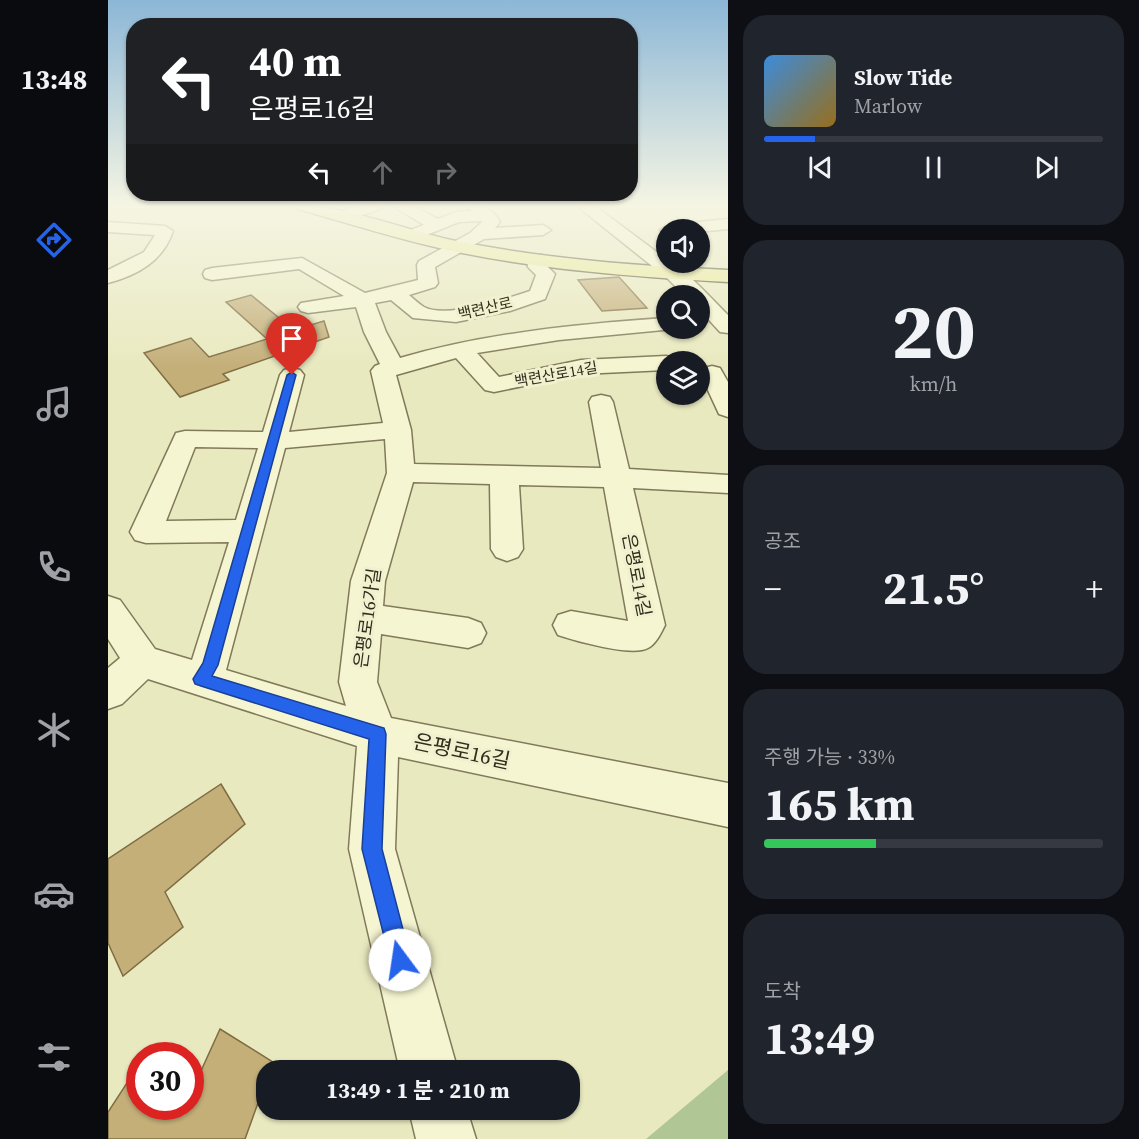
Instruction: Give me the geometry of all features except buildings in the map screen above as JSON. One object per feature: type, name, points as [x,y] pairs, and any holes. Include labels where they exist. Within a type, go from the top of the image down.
[{"type":"main road","points":[[537,259],[674,274],[728,276]]},
{"type":"street","points":[[108,277],[147,259]]},
{"type":"street","points":[[308,307],[399,294],[428,283],[426,265],[436,259]]},
{"type":"street","name":"백련산로","points":[[399,294],[400,298],[420,314],[456,316],[503,307],[538,295],[546,274],[537,267],[536,259]]},
{"type":"street","points":[[655,259],[685,285]]},
{"type":"street","points":[[212,274],[302,263],[367,306],[384,354],[393,368]]},
{"type":"street","points":[[710,309],[724,324]]},
{"type":"street","points":[[249,531],[146,532],[184,439],[274,440],[347,436],[398,430],[383,371],[405,362],[461,350],[584,330],[656,324]]},
{"type":"street","name":"백련산로14길","points":[[461,350],[494,385],[581,367],[656,363]]},
{"type":"street","points":[[713,373],[728,409]]},
{"type":"street","points":[[201,679],[210,665],[292,375]]},
{"type":"street","name":"은평로14길","points":[[571,625],[637,637],[647,626],[601,402]]},
{"type":"street","name":"은평로16가길","points":[[378,734],[367,711],[358,682],[368,581],[401,473],[398,430]]},
{"type":"street","points":[[401,473],[618,478],[728,484]]},
{"type":"street","points":[[504,475],[507,549]]},
{"type":"street","points":[[108,610],[142,661],[108,692]]},
{"type":"street","points":[[365,618],[468,633]]},
{"type":"street","name":"은평로16길","points":[[142,661],[378,734],[728,805]]},
{"type":"street","points":[[378,734],[372,849],[426,1060]]},
{"type":"street","points":[[441,1120],[446,1139]]},
{"type":"green space","points":[[728,1070],[728,1139],[646,1139]]},
{"type":"route","points":[[292,375],[210,665],[201,679],[378,734],[372,849],[400,960]]}]
